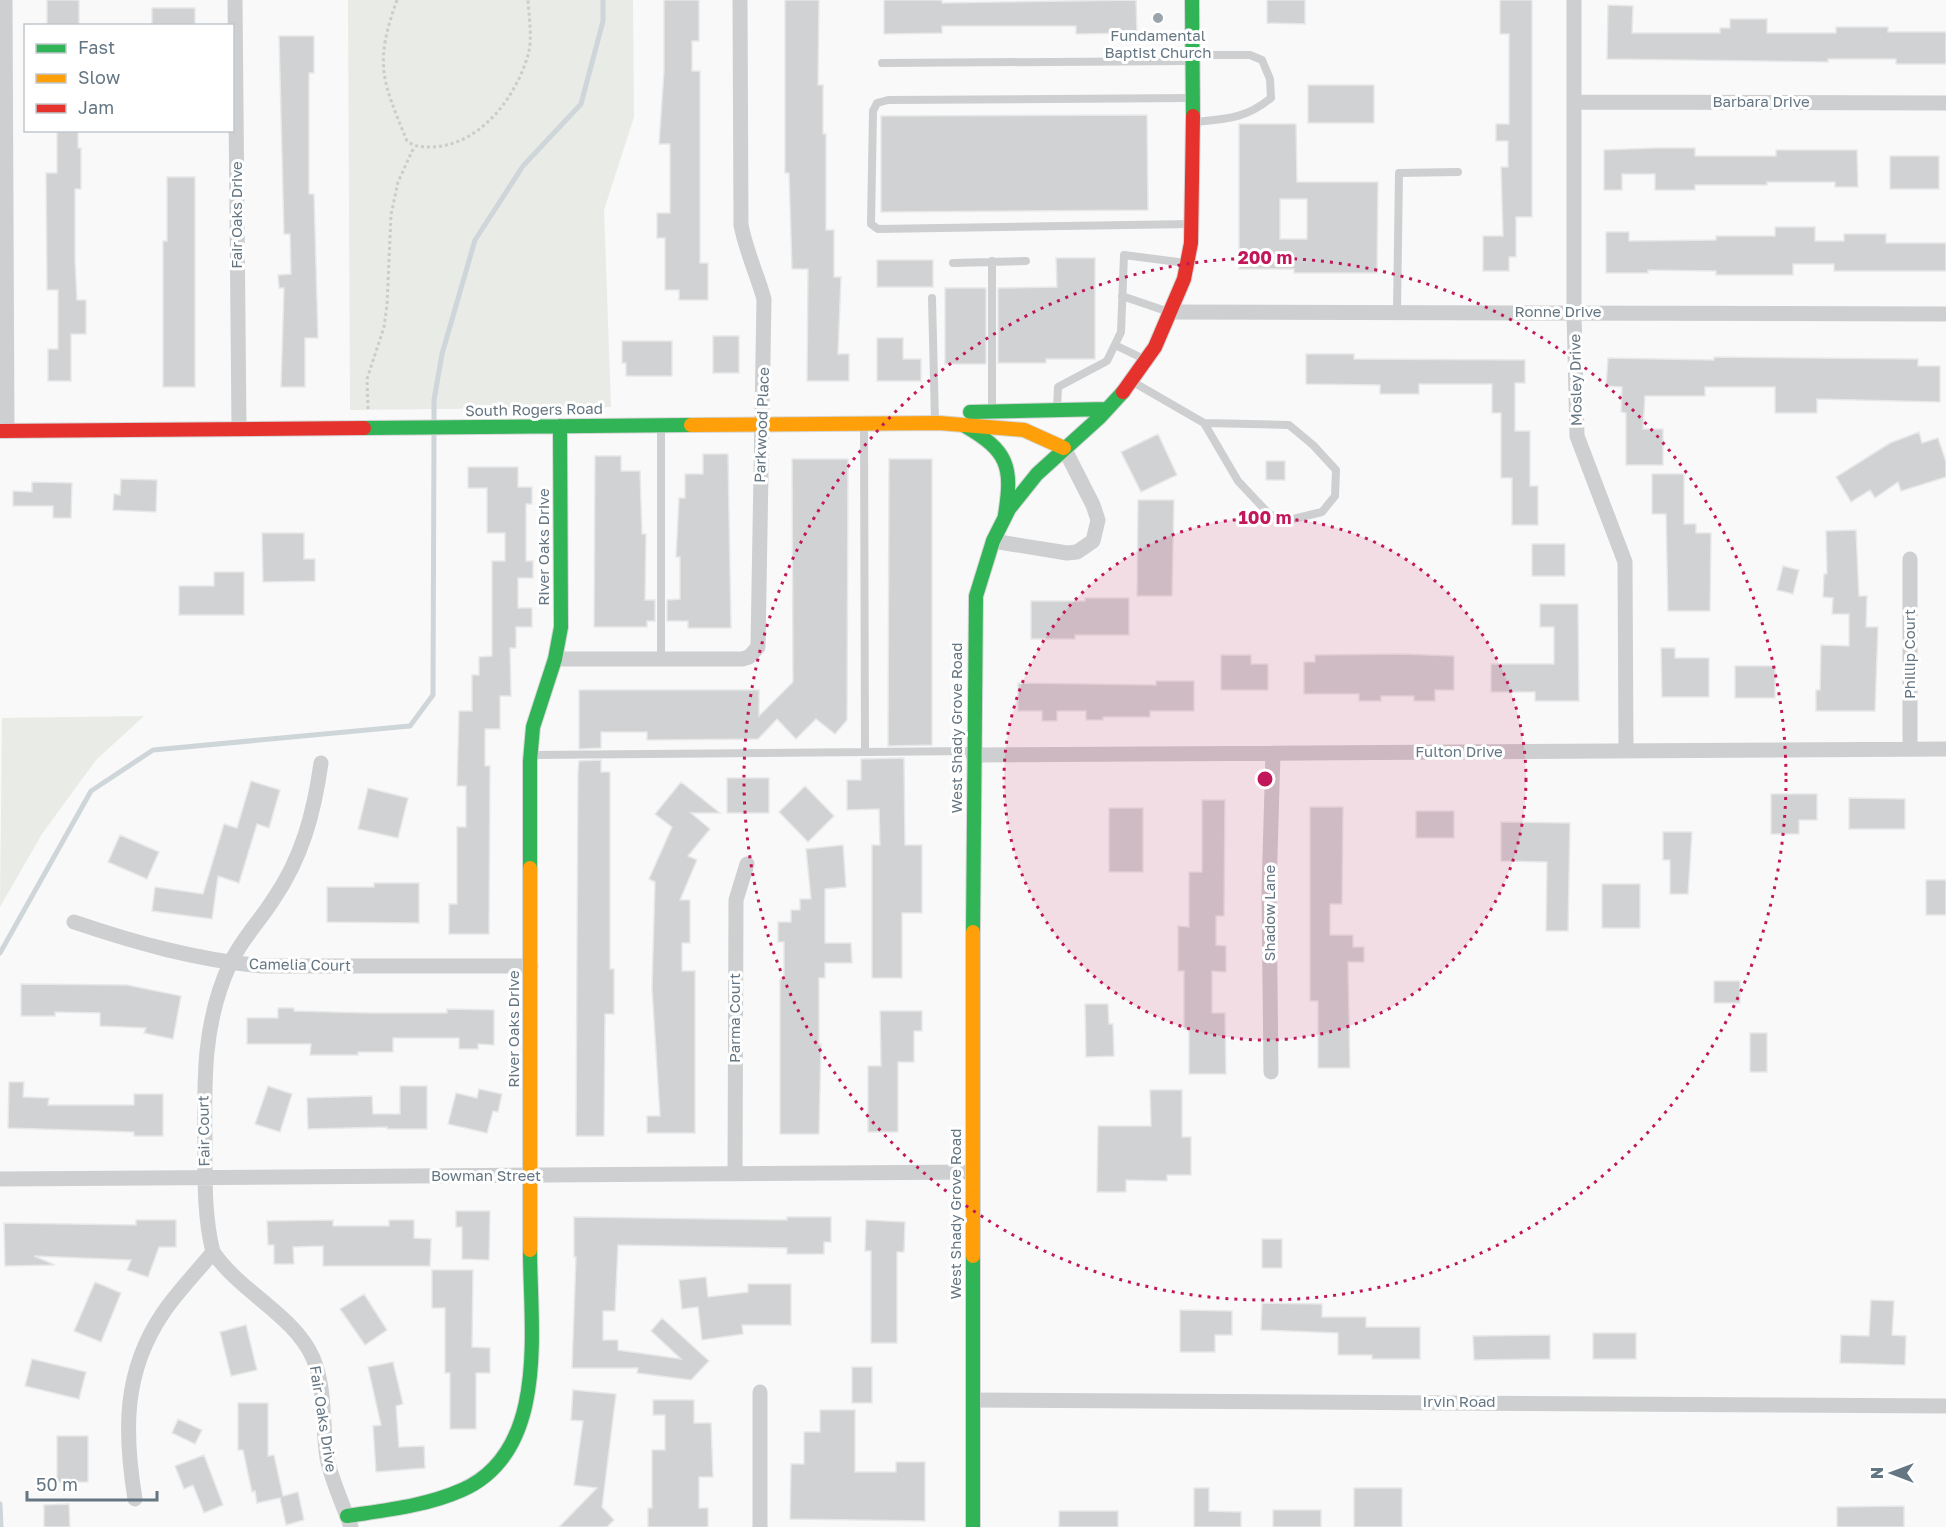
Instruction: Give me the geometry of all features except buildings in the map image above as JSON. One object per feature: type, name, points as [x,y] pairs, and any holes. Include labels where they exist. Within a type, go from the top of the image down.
[{"type":"street","points":[[3,431],[5,0]]},
{"type":"street","name":"Fair Oaks Drive","points":[[235,0],[239,429]]},
{"type":"street","name":"Parkwood Place","points":[[555,659],[742,659],[755,652],[758,647],[764,299],[756,269],[745,246],[741,225],[740,0]]},
{"type":"street","name":"West Shady Grove Road","points":[[973,1527],[973,753],[976,596],[993,541],[1004,519],[1036,474],[1107,409],[1132,382],[1171,312],[1187,263],[1192,224],[1191,0]]},
{"type":"street","name":"Mosley Drive","points":[[1574,0],[1574,312],[1578,436],[1625,562],[1626,751]]},
{"type":"street","name":"Barbara Drive","points":[[1575,102],[1946,103]]},
{"type":"street","name":"Ronne Drive","points":[[1171,312],[1946,314]]},
{"type":"street","points":[[949,424],[971,412],[1107,409]]},
{"type":"street","points":[[949,424],[993,442],[1002,456],[1009,490],[1004,519]]},
{"type":"street","name":"South Rogers Road","points":[[3,431],[949,424],[1024,430],[1064,448]]},
{"type":"street","name":"River Oaks Drive","points":[[349,1522],[441,1500],[472,1485],[492,1470],[512,1445],[524,1420],[530,1391],[531,755],[533,727],[555,659],[561,627],[560,426]]},
{"type":"street","points":[[993,541],[1067,553],[1077,552],[1093,541],[1098,520],[1094,506],[1064,448]]},
{"type":"street","name":"Phillip Court","points":[[1910,559],[1910,749]]},
{"type":"street","name":"Fulton Drive","points":[[973,753],[1728,752],[1946,749]]},
{"type":"street","name":"Shadow Lane","points":[[1271,1072],[1269,891],[1273,753]]},
{"type":"street","name":"Fair Court","points":[[213,1252],[205,1212],[204,1070],[214,1002],[230,963],[244,938],[273,901],[289,875],[314,811],[321,763]]},
{"type":"street","name":"Parma Court","points":[[735,1174],[736,900],[747,864]]},
{"type":"street","name":"Camelia Court","points":[[74,922],[175,953],[230,963],[262,966],[531,966]]},
{"type":"street","name":"Bowman Street","points":[[0,1179],[973,1172]]},
{"type":"street","points":[[135,1499],[127,1426],[131,1388],[142,1352],[163,1313],[213,1252]]},
{"type":"street","name":"Fair Oaks Drive","points":[[213,1252],[226,1272],[283,1318],[301,1338],[312,1357],[319,1379],[328,1460],[349,1522]]},
{"type":"street","points":[[760,1392],[760,1527]]},
{"type":"street","name":"Irvin Road","points":[[973,1400],[1946,1406]]},
{"type":"lane","points":[[882,63],[1192,58],[1224,53],[1250,55],[1263,60],[1270,79],[1271,98],[1254,112],[1230,119],[1193,123]]},
{"type":"lane","points":[[1192,224],[878,230],[871,224],[873,111],[877,102],[888,100],[1193,98]]},
{"type":"lane","points":[[1397,312],[1400,173],[1458,172]]},
{"type":"lane","points":[[1057,410],[1058,387],[1107,361],[1121,332],[1124,255],[1187,263]]},
{"type":"lane","points":[[992,261],[992,411]]},
{"type":"lane","points":[[953,263],[1026,261]]},
{"type":"lane","points":[[1122,296],[1171,312]]},
{"type":"lane","points":[[933,298],[949,424]]},
{"type":"lane","points":[[1115,345],[1146,360]]},
{"type":"lane","points":[[1132,382],[1204,423],[1289,425],[1313,445],[1336,470],[1335,496],[1322,512],[1293,519],[1270,515],[1238,481],[1204,423]]},
{"type":"lane","points":[[864,424],[865,752]]},
{"type":"lane","points":[[661,659],[662,425]]},
{"type":"lane","points":[[531,755],[973,753]]},
{"type":"path","points":[[397,0],[387,29],[381,59],[386,86],[399,123],[407,141],[414,146],[445,146],[465,139],[485,123],[505,102],[520,78],[529,49],[528,0]]},
{"type":"path","points":[[368,429],[367,379],[384,327],[391,215],[399,182],[414,146]]},
{"type":"shaded area","points":[[348,0],[633,0],[634,117],[604,210],[611,407],[350,410]]},
{"type":"shaded area","points":[[144,716],[96,760],[42,834],[0,907],[2,718]]},
{"type":"waterway","points":[[434,424],[434,400],[442,354],[475,240],[523,166],[581,104],[603,21],[603,0]]},
{"type":"waterway","points":[[0,953],[91,791],[153,750],[410,726],[433,695],[434,433]]},
{"type":"waterway","points":[[0,1504],[1,1527]]},
{"type":"traffic: fast","points":[[1192,0],[1193,116]]},
{"type":"traffic: fast","points":[[973,932],[976,596],[993,541],[1009,509],[1037,474],[1100,417],[1123,392]]},
{"type":"traffic: fast","points":[[970,412],[1107,409]]},
{"type":"traffic: fast","points":[[364,428],[691,425]]},
{"type":"traffic: fast","points":[[530,868],[530,761],[533,727],[555,659],[561,627],[560,426]]},
{"type":"traffic: fast","points":[[965,426],[991,444],[999,452],[1004,462],[1008,484],[1005,515]]},
{"type":"traffic: fast","points":[[347,1516],[420,1504],[462,1490],[490,1472],[510,1447],[522,1417],[529,1384],[532,1349],[530,1250]]},
{"type":"traffic: fast","points":[[973,1256],[973,1527]]},
{"type":"traffic: slow","points":[[691,425],[939,423],[1024,430],[1064,448]]},
{"type":"traffic: slow","points":[[530,868],[530,1250]]},
{"type":"traffic: slow","points":[[973,932],[973,1256]]},
{"type":"traffic: jam","points":[[1123,392],[1155,347],[1184,279],[1191,243],[1193,116]]},
{"type":"traffic: jam","points":[[0,431],[364,428]]},
{"type":"place","name":"Fundamental Baptist Church","points":[[1158,18]]}]
